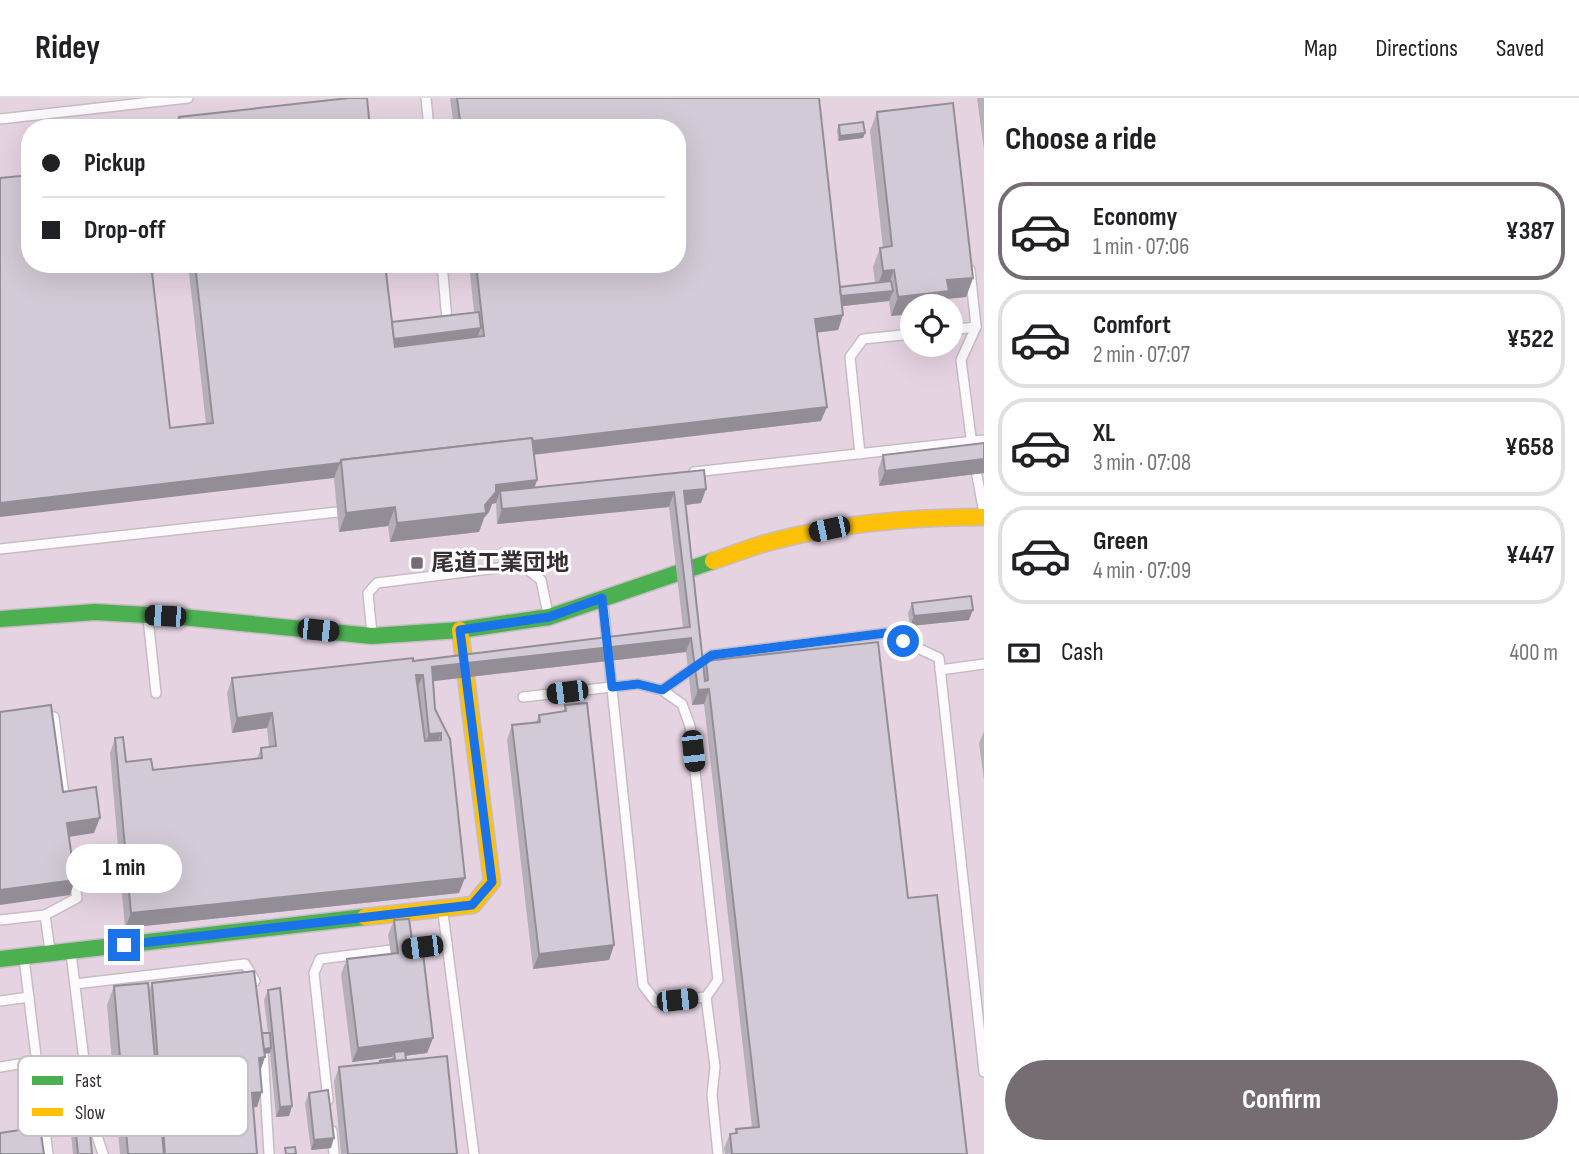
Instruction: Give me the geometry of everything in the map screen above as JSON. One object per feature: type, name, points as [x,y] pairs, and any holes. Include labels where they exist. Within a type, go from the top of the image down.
[{"type":"street","points":[[0,619],[95,612],[372,636],[460,630],[549,617],[769,542],[829,529],[921,517],[984,515]]},
{"type":"street","points":[[0,959],[472,905],[492,882],[460,630]]},
{"type":"lane","points":[[0,119],[188,98]]},
{"type":"lane","points":[[426,98],[428,119]]},
{"type":"lane","points":[[969,259],[976,327],[961,360],[984,515]]},
{"type":"lane","points":[[443,273],[447,320]]},
{"type":"lane","points":[[963,328],[976,327]]},
{"type":"lane","points":[[860,454],[850,357],[863,340],[900,335]]},
{"type":"lane","points":[[680,474],[984,440]]},
{"type":"lane","points":[[0,549],[361,509]]},
{"type":"lane","points":[[372,636],[368,593],[377,583],[522,565],[541,580],[549,617]]},
{"type":"lane","points":[[602,598],[643,985],[656,1002],[706,997]]},
{"type":"lane","points":[[148,615],[156,693]]},
{"type":"lane","points":[[662,690],[712,655],[886,633],[939,658],[984,1072]]},
{"type":"lane","points":[[940,670],[984,664]]},
{"type":"lane","points":[[523,697],[638,684],[662,690],[682,704],[690,726],[718,979],[706,997],[715,1067],[712,1095],[718,1154]]},
{"type":"lane","points":[[54,718],[66,814]]},
{"type":"lane","points":[[0,920],[45,915],[76,898],[71,856]]},
{"type":"lane","points":[[443,908],[474,1154]]},
{"type":"lane","points":[[45,915],[50,953]]},
{"type":"lane","points":[[330,1112],[314,973],[320,959],[447,943]]},
{"type":"lane","points":[[71,951],[84,1056]]},
{"type":"lane","points":[[24,956],[36,1056]]},
{"type":"lane","points":[[75,984],[245,964],[255,980],[256,993]]},
{"type":"lane","points":[[0,1001],[29,997]]},
{"type":"lane","points":[[262,1044],[269,1154]]},
{"type":"lane","points":[[0,1067],[18,1064]]},
{"type":"lane","points":[[331,1126],[334,1154]]},
{"type":"lane","points":[[46,1136],[48,1154]]},
{"type":"lane","points":[[98,1136],[103,1154]]},
{"type":"shaded area","name":"尾道工業団地","points":[[0,98],[984,98],[984,1154],[0,1154]]},
{"type":"building","points":[[367,98],[369,119],[179,119]]},
{"type":"building","points":[[457,98],[819,98],[843,315],[815,319],[827,407],[341,460],[340,463],[0,503],[0,178],[21,176],[21,273],[152,273],[170,428],[213,423],[196,273],[386,273],[395,347],[484,336],[477,273],[686,273],[686,119],[460,119]]},
{"type":"building","points":[[953,103],[973,278],[947,280],[949,291],[900,294],[898,297],[894,270],[883,271],[880,248],[892,246],[877,112]]},
{"type":"building","points":[[863,122],[865,133],[840,136],[839,125]]},
{"type":"building","points":[[891,281],[893,291],[841,296],[840,287]]},
{"type":"building","points":[[479,312],[481,328],[394,339],[392,322]]},
{"type":"building","points":[[532,438],[537,480],[496,485],[496,492],[485,505],[486,513],[397,523],[395,507],[346,513],[341,460]]},
{"type":"building","points":[[984,443],[984,459],[885,471],[883,455]]},
{"type":"building","points":[[704,470],[706,489],[684,491],[705,681],[708,680],[706,661],[878,642],[908,898],[937,895],[967,1154],[732,1154],[730,1134],[737,1133],[736,1129],[759,1127],[709,689],[698,690],[691,638],[432,667],[435,709],[450,739],[465,878],[131,913],[115,738],[123,737],[126,762],[151,759],[153,770],[262,758],[261,748],[276,746],[272,713],[237,718],[232,678],[413,658],[413,661],[690,627],[674,492],[502,509],[500,491]],"holes":[[[416,675],[423,675],[429,734],[441,733],[441,740],[425,741]]]},
{"type":"building","points":[[971,596],[973,610],[914,616],[912,603]]},
{"type":"building","points":[[587,703],[614,945],[539,954],[512,725],[540,722],[539,715],[566,711],[565,705]]},
{"type":"building","points":[[51,705],[63,792],[96,787],[100,818],[67,823],[75,880],[0,890],[0,712]]},
{"type":"building","points":[[409,919],[413,947],[422,945],[433,1038],[358,1048],[347,959],[398,953],[394,920]]},
{"type":"building","points":[[254,971],[265,1057],[259,1058],[262,1092],[252,1093],[257,1154],[165,1154],[164,1136],[248,1136],[248,1056],[158,1056],[152,983]]},
{"type":"building","points":[[148,983],[155,1056],[120,1056],[114,986]]},
{"type":"building","points":[[280,988],[292,1106],[280,1107],[268,990]]},
{"type":"building","points":[[262,1033],[270,1033],[271,1048],[264,1049]]},
{"type":"building","points":[[405,1051],[406,1060],[380,1062],[395,1059],[394,1052]]},
{"type":"building","points":[[447,1056],[457,1154],[348,1154],[339,1067]]},
{"type":"building","points":[[328,1090],[334,1138],[314,1140],[309,1093]]},
{"type":"building","points":[[18,1130],[18,1136],[41,1136],[44,1154],[0,1154],[0,1133]]},
{"type":"building","points":[[76,1136],[90,1136],[92,1154],[78,1154]]},
{"type":"building","points":[[126,1136],[162,1136],[164,1154],[128,1154]]},
{"type":"building","points":[[295,1147],[296,1154],[286,1154],[285,1148]]},
{"type":"traffic: fast","points":[[0,619],[95,612],[182,617],[372,636],[460,630],[549,617],[713,561]]},
{"type":"traffic: fast","points":[[0,959],[365,917]]},
{"type":"traffic: slow","points":[[713,561],[755,546],[822,530],[903,520],[984,517]]},
{"type":"traffic: slow","points":[[365,917],[473,905],[492,882],[460,630]]},
{"type":"place","name":"尾道工業団地","points":[[417,563]]},
{"type":"route","points":[[124,945],[472,905],[492,882],[460,630],[549,617],[602,598],[612,687],[638,684],[662,690],[712,655],[886,633],[903,641]]}]
